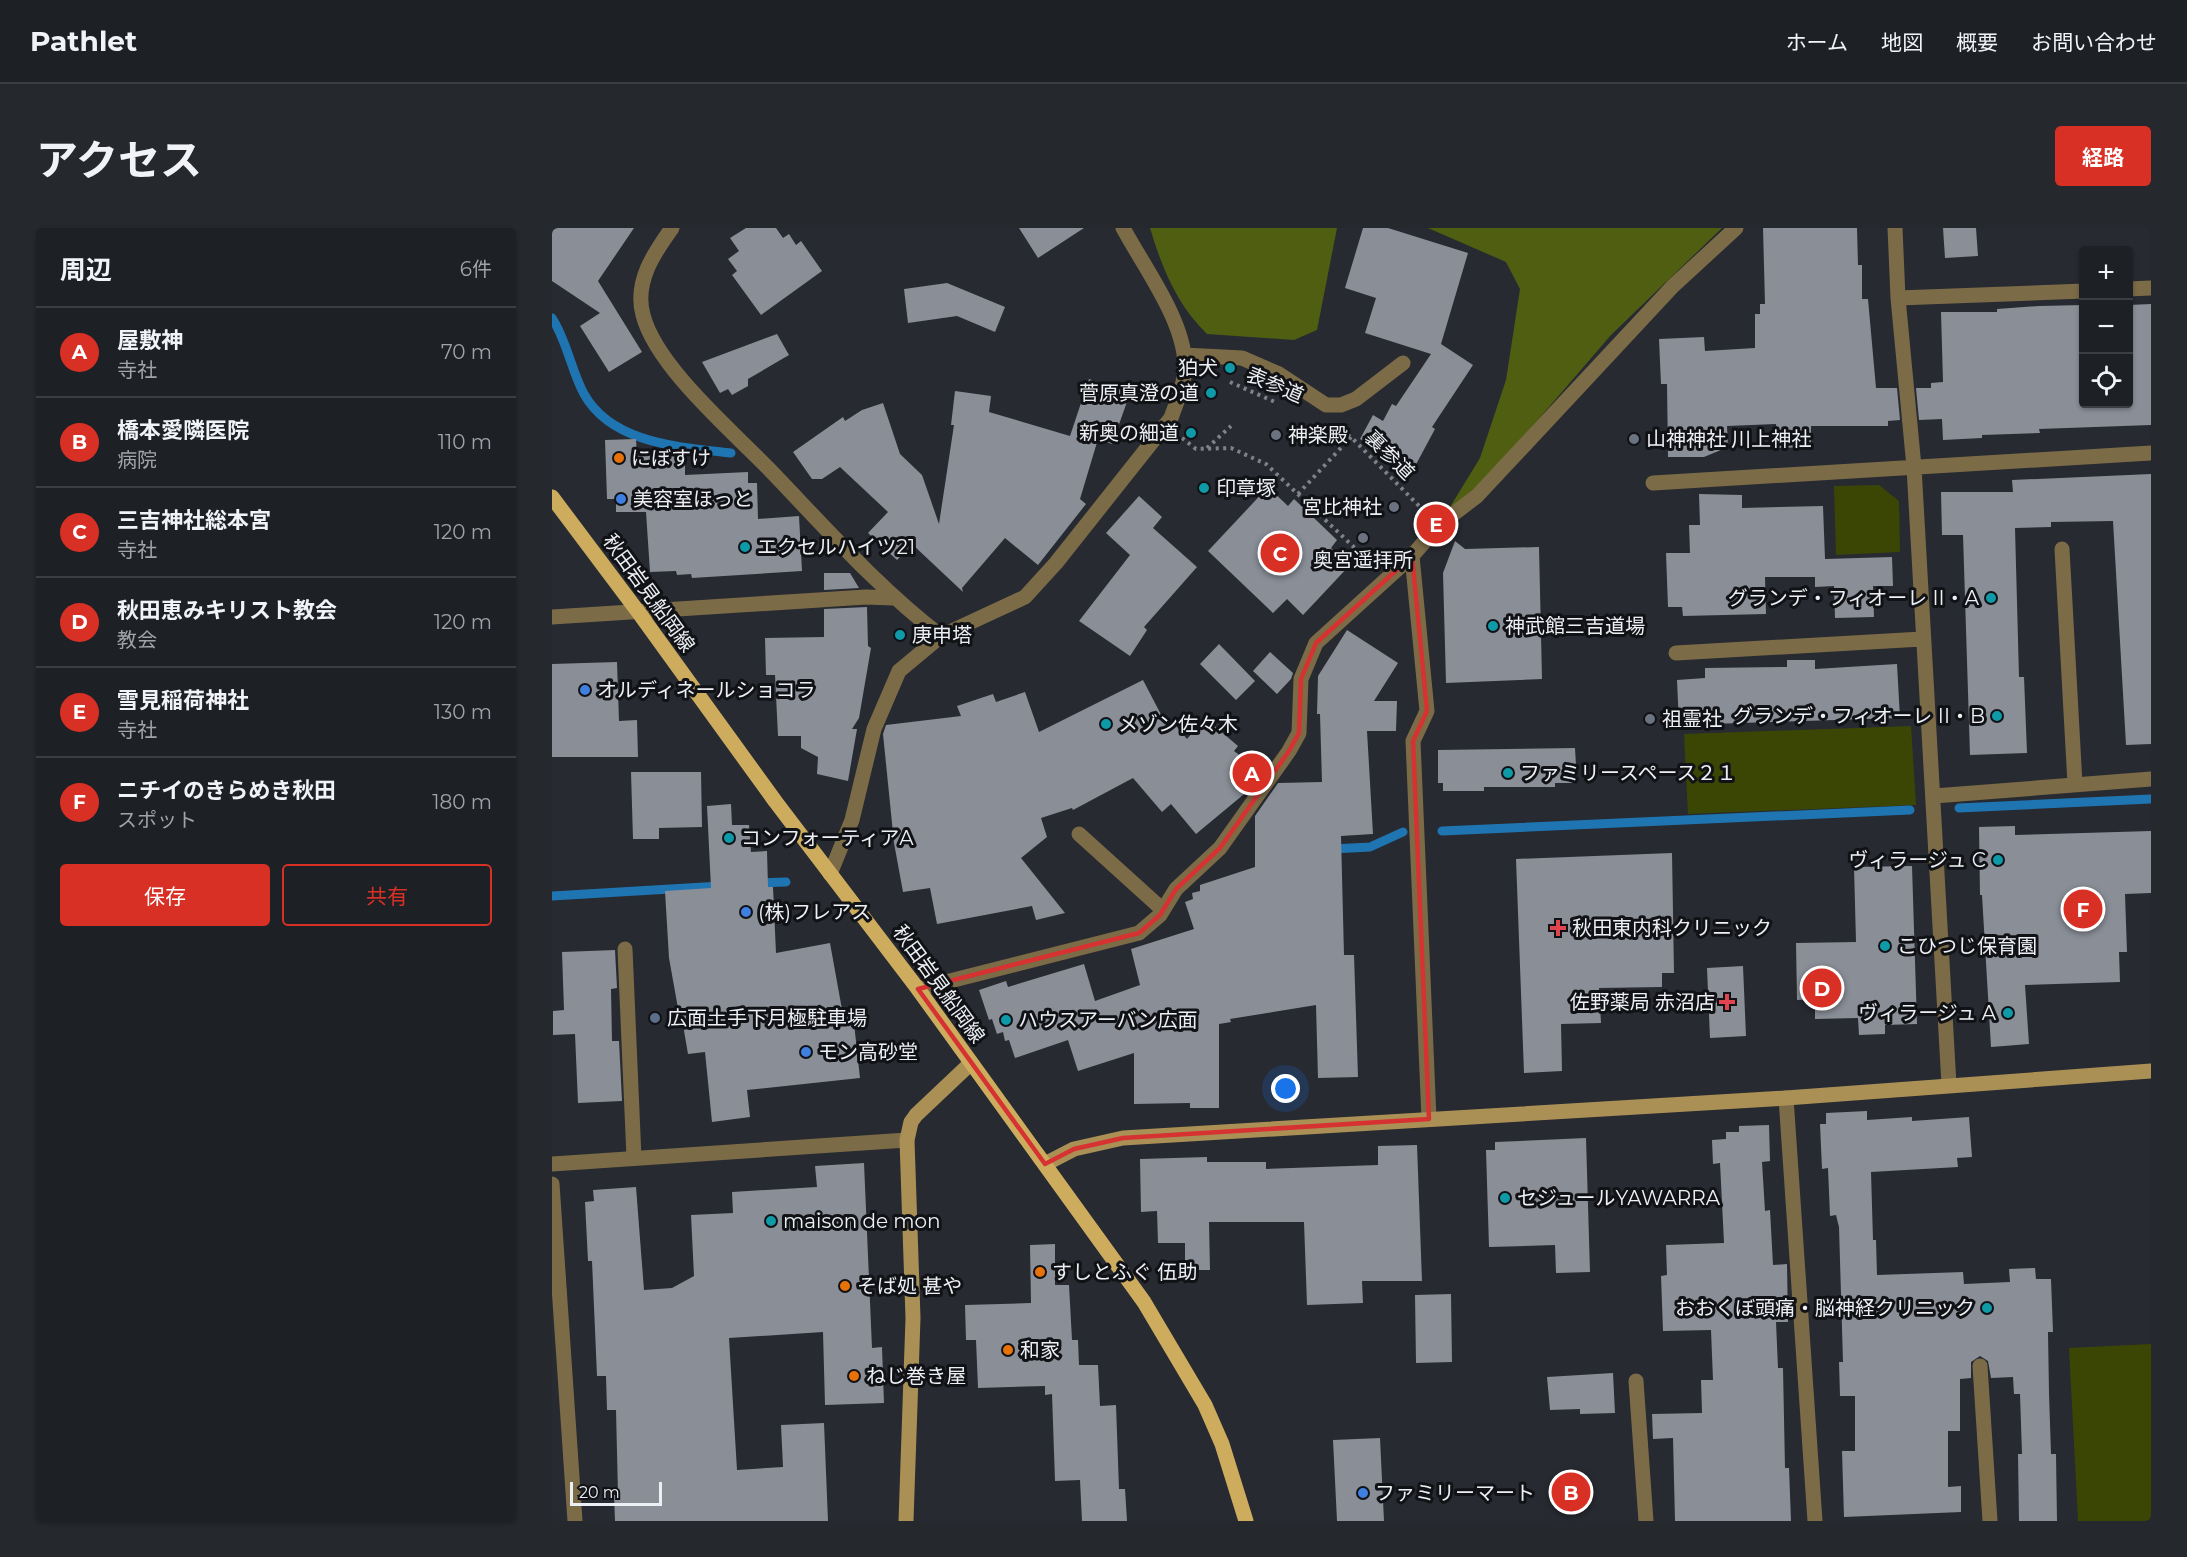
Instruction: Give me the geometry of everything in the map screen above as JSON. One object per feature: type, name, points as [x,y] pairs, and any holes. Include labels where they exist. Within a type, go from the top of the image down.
[{"type":"main road","name":"秋田岩見船岡線","points":[[552,498],[639,613],[714,719],[918,989],[1144,1302],[1205,1405],[1221,1444],[1246,1521]]},
{"type":"street","points":[[672,228],[648,265],[640,291],[643,316],[676,372],[893,598],[941,636]]},
{"type":"street","points":[[830,874],[852,820],[874,729],[899,671],[941,636],[1025,597],[1056,563],[1171,418],[1181,391],[1184,361],[1182,340],[1123,228]]},
{"type":"street","points":[[918,989],[1139,933],[1163,910],[1176,889],[1220,848],[1289,751],[1299,733],[1301,679],[1316,643],[1412,556],[1439,525],[1477,496],[1673,286],[1736,228]]},
{"type":"street","points":[[1895,228],[1898,298],[1914,467],[1949,1085]]},
{"type":"street","points":[[2133,289],[2151,288]]},
{"type":"street","points":[[1898,298],[2079,291]]},
{"type":"street","points":[[1184,361],[1242,358],[1279,374],[1326,405],[1341,405],[1356,399],[1403,363]]},
{"type":"street","points":[[1653,483],[2151,453]]},
{"type":"street","points":[[2062,549],[2075,784]]},
{"type":"street","points":[[1412,556],[1427,711],[1413,741],[1429,1119]]},
{"type":"street","points":[[552,617],[866,597],[893,598]]},
{"type":"street","points":[[1676,653],[1922,639]]},
{"type":"street","points":[[1934,796],[2151,779]]},
{"type":"street","points":[[1079,834],[1163,910]]},
{"type":"street","points":[[625,949],[634,1158]]},
{"type":"street","points":[[906,1521],[912,1318],[908,1140],[911,1122],[916,1115],[971,1063]]},
{"type":"street","points":[[1045,1164],[1074,1149],[1123,1138],[1786,1098],[2151,1071]]},
{"type":"street","points":[[1786,1098],[1815,1521]]},
{"type":"street","points":[[552,1164],[908,1140]]},
{"type":"street","points":[[552,1184],[575,1521]]},
{"type":"street","points":[[1980,1366],[1990,1521]]},
{"type":"street","points":[[1636,1381],[1646,1521]]},
{"type":"path","name":"表参道","points":[[1184,361],[1281,404]]},
{"type":"path","points":[[1298,494],[1351,437],[1325,424]]},
{"type":"path","points":[[1207,449],[1231,426]]},
{"type":"path","name":"裏参道","points":[[1351,437],[1408,495]]},
{"type":"path","points":[[1196,449],[1231,447],[1266,464],[1357,550]]},
{"type":"highlighted area","points":[[1412,556],[1427,711],[1413,741],[1429,1119],[1123,1138],[1074,1149],[1045,1164],[918,989],[1139,933],[1160,915],[1176,889],[1220,848],[1289,751],[1299,733],[1301,679],[1316,643]]},
{"type":"green space","points":[[1150,228],[1337,228],[1317,330],[1294,340],[1207,334],[1187,311],[1172,285]]},
{"type":"green space","points":[[1428,228],[1722,228],[1611,335],[1474,494],[1450,507],[1480,458],[1506,380],[1520,289],[1506,262]]},
{"type":"green space","points":[[1879,485],[1899,501],[1900,552],[1836,555],[1834,486]]},
{"type":"green space","points":[[1911,726],[1916,805],[1688,814],[1684,734]]},
{"type":"green space","points":[[2151,1344],[2151,1521],[2078,1521],[2069,1348]]},
{"type":"building","points":[[552,228],[634,228],[598,281],[642,352],[609,372],[580,326],[600,313],[552,281]]},
{"type":"building","points":[[746,228],[776,228],[783,238],[789,234],[796,245],[801,241],[822,271],[761,315],[732,275],[737,271],[728,259],[739,251],[730,238]]},
{"type":"building","points":[[1019,228],[1084,228],[1038,258]]},
{"type":"building","points":[[1363,228],[1388,228],[1468,253],[1441,344],[1473,365],[1432,427],[1435,429],[1413,470],[1360,439],[1373,415],[1383,421],[1392,404],[1396,406],[1431,354],[1365,333],[1376,298],[1345,288]]},
{"type":"building","points":[[1763,228],[1857,228],[1858,265],[1862,265],[1862,299],[1868,299],[1876,388],[1897,388],[1900,420],[1888,421],[1888,426],[1811,426],[1811,447],[1778,448],[1776,424],[1727,426],[1728,447],[1704,457],[1668,457],[1667,384],[1661,384],[1659,339],[1704,337],[1705,351],[1755,348],[1755,314],[1760,314],[1760,304],[1765,304]]},
{"type":"building","points":[[1943,228],[1976,228],[1978,256],[1945,258]]},
{"type":"building","points":[[947,283],[1005,307],[995,332],[957,316],[908,323],[904,289]]},
{"type":"building","points":[[2151,304],[2151,425],[2039,429],[2040,433],[1982,435],[1982,438],[1943,440],[1942,419],[1919,420],[1916,388],[1931,388],[1931,383],[1943,382],[1941,312],[1997,312],[1997,309],[2039,306],[2079,305],[2079,408],[2133,408],[2133,305]]},
{"type":"building","points":[[777,334],[789,355],[748,379],[748,386],[732,395],[728,389],[720,393],[702,362]]},
{"type":"building","points":[[1089,379],[1124,391],[1122,397],[1128,399],[1112,444],[1098,439],[1080,499],[1086,504],[1038,565],[1005,538],[962,588],[963,592],[912,544],[897,560],[868,533],[888,512],[840,467],[822,479],[812,479],[793,452],[843,417],[845,421],[862,410],[883,403],[900,454],[922,475],[939,524],[954,425],[951,425],[955,391],[991,396],[989,412],[1070,436]]},
{"type":"building","points":[[636,439],[637,454],[685,452],[685,475],[748,472],[748,483],[757,483],[758,519],[799,516],[802,571],[692,578],[691,574],[677,575],[676,571],[650,572],[646,512],[616,512],[616,499],[607,499],[605,440]]},
{"type":"building","points":[[2151,474],[2151,744],[2126,745],[2113,521],[2051,522],[2051,527],[2015,528],[2019,677],[2024,677],[2027,753],[1970,755],[1963,535],[1942,535],[1941,492],[2013,492],[2012,480]]},
{"type":"building","points":[[1268,487],[1288,506],[1294,499],[1337,540],[1331,548],[1350,565],[1303,615],[1287,599],[1273,613],[1208,551]]},
{"type":"building","points":[[1699,494],[1742,495],[1742,508],[1823,506],[1825,559],[1892,557],[1893,586],[1873,586],[1874,617],[1835,618],[1834,586],[1815,587],[1815,577],[1765,577],[1766,614],[1683,616],[1682,607],[1668,607],[1666,553],[1690,553],[1689,525],[1700,525]]},
{"type":"building","points":[[1139,496],[1162,517],[1153,528],[1197,567],[1144,627],[1147,630],[1130,656],[1079,621],[1130,555],[1106,533]]},
{"type":"building","name":"神武館三吉道場","points":[[1455,541],[1465,549],[1539,547],[1542,679],[1446,683],[1443,573]]},
{"type":"building","points":[[824,573],[850,573],[859,588],[824,590]]},
{"type":"building","points":[[867,607],[868,646],[871,648],[859,718],[852,729],[857,729],[848,781],[817,774],[818,757],[801,748],[801,736],[778,736],[775,675],[766,675],[765,638],[824,637],[824,609]]},
{"type":"building","points":[[1347,630],[1398,663],[1374,701],[1397,701],[1396,731],[1367,731],[1373,834],[1341,836],[1344,955],[1354,955],[1358,1077],[1318,1078],[1316,1005],[1230,1019],[1231,1022],[1219,1024],[1219,1108],[1190,1108],[1190,1103],[1134,1104],[1134,1053],[1078,1071],[1068,1040],[1015,1058],[1009,1040],[1005,1041],[1003,1032],[997,1034],[992,1019],[989,1020],[979,990],[1006,981],[1008,987],[1084,964],[1095,1001],[1140,985],[1131,949],[1194,929],[1185,902],[1193,899],[1192,893],[1200,891],[1200,885],[1255,867],[1255,816],[1278,783],[1322,782],[1320,714],[1317,714],[1318,676]]},
{"type":"building","points":[[1219,644],[1255,681],[1236,700],[1200,664]]},
{"type":"building","points":[[1270,652],[1293,673],[1291,679],[1277,694],[1253,671]]},
{"type":"building","points":[[1787,660],[1815,660],[1815,669],[1897,664],[1900,718],[1679,725],[1677,680],[1705,678],[1705,668],[1787,667]]},
{"type":"building","points":[[617,662],[619,721],[637,720],[638,757],[552,757],[552,664]]},
{"type":"building","points":[[1143,680],[1167,726],[1172,721],[1187,739],[1205,718],[1238,746],[1234,751],[1262,772],[1249,790],[1196,834],[1171,804],[1162,812],[1133,778],[1073,810],[1072,808],[1041,818],[1047,837],[1021,858],[1065,913],[1036,920],[1032,906],[937,924],[930,888],[903,892],[894,843],[883,734],[886,725],[961,716],[957,706],[993,694],[996,702],[1025,692],[1039,732]]},
{"type":"building","name":"ファミリースペース２１","points":[[1575,748],[1577,783],[1555,783],[1555,787],[1484,787],[1484,791],[1443,791],[1443,783],[1438,783],[1438,750]]},
{"type":"building","points":[[631,772],[701,772],[702,827],[659,828],[659,839],[633,839]]},
{"type":"building","points":[[731,804],[732,825],[749,825],[751,852],[767,851],[768,887],[773,887],[776,953],[830,943],[843,1015],[853,1014],[860,1078],[747,1090],[750,1117],[712,1122],[705,1052],[688,1054],[683,1025],[681,1025],[669,958],[665,891],[711,888],[707,806]]},
{"type":"building","points":[[2015,826],[2015,835],[2151,831],[2151,893],[2125,894],[2127,952],[2119,952],[2120,982],[2025,985],[2029,1044],[1991,1047],[1982,895],[1980,895],[1979,827]]},
{"type":"building","points":[[1672,853],[1674,973],[1662,973],[1662,987],[1599,988],[1601,1023],[1561,1024],[1562,1071],[1524,1073],[1516,859]]},
{"type":"building","name":"こひつじ保育園","points":[[1912,866],[1917,1024],[1885,1025],[1885,1034],[1859,1035],[1858,1018],[1815,1019],[1815,999],[1797,1000],[1796,943],[1856,942],[1854,867]]},
{"type":"building","points":[[615,950],[617,988],[611,989],[612,1041],[619,1041],[622,1101],[578,1103],[575,1034],[553,1035],[553,1011],[564,1010],[562,952]]},
{"type":"building","name":"佐野薬局 赤沼店","points":[[1743,966],[1746,1036],[1710,1038],[1707,968]]},
{"type":"building","points":[[1867,1111],[1867,1120],[1912,1117],[1912,1121],[1969,1117],[1972,1157],[1957,1158],[1958,1167],[1871,1172],[1873,1240],[1876,1240],[1877,1275],[1963,1272],[1964,1284],[2010,1282],[2009,1269],[2035,1268],[2036,1279],[2051,1279],[2053,1332],[2048,1332],[2049,1393],[2051,1454],[2056,1454],[2057,1521],[2019,1521],[2018,1454],[2022,1454],[2020,1394],[2014,1394],[2013,1377],[1991,1378],[1988,1361],[1980,1356],[1971,1362],[1971,1378],[1960,1379],[1960,1431],[1948,1431],[1948,1487],[1961,1486],[1961,1512],[1844,1517],[1842,1451],[1855,1451],[1855,1396],[1840,1396],[1839,1362],[1843,1362],[1839,1227],[1836,1215],[1830,1216],[1828,1168],[1822,1169],[1820,1124],[1826,1124],[1826,1113]]},
{"type":"building","points":[[1769,1125],[1770,1161],[1762,1162],[1765,1211],[1770,1210],[1773,1265],[1787,1264],[1788,1322],[1776,1322],[1778,1368],[1783,1368],[1785,1468],[1789,1468],[1791,1521],[1675,1521],[1673,1438],[1653,1439],[1652,1414],[1702,1413],[1701,1380],[1713,1380],[1711,1330],[1663,1331],[1661,1276],[1667,1275],[1666,1245],[1724,1243],[1720,1163],[1713,1164],[1712,1140],[1726,1139],[1726,1132],[1739,1132],[1739,1126]]},
{"type":"building","points":[[1586,1138],[1590,1272],[1556,1273],[1555,1245],[1489,1247],[1486,1150],[1495,1150],[1495,1142]]},
{"type":"building","points":[[1417,1145],[1422,1281],[1362,1281],[1363,1303],[1307,1305],[1304,1222],[1209,1222],[1210,1270],[1185,1270],[1185,1243],[1158,1243],[1157,1211],[1141,1212],[1140,1159],[1207,1157],[1207,1162],[1266,1162],[1266,1169],[1378,1165],[1378,1146]]},
{"type":"building","points":[[864,1163],[872,1348],[882,1347],[884,1403],[825,1405],[823,1332],[729,1338],[737,1470],[783,1467],[781,1425],[824,1423],[828,1521],[615,1521],[614,1495],[618,1495],[616,1410],[607,1410],[606,1376],[597,1376],[592,1261],[588,1261],[585,1202],[594,1201],[593,1190],[636,1187],[644,1290],[672,1288],[694,1276],[691,1215],[733,1213],[732,1192],[817,1187],[815,1166]]},
{"type":"building","points":[[1055,1244],[1055,1285],[1069,1285],[1072,1340],[1078,1340],[1079,1365],[1098,1365],[1100,1406],[1116,1405],[1119,1489],[1125,1489],[1127,1521],[1082,1521],[1080,1480],[1055,1481],[1052,1394],[1045,1395],[1045,1386],[978,1388],[976,1340],[966,1340],[965,1305],[1031,1303],[1030,1245]]},
{"type":"building","points":[[1451,1294],[1452,1362],[1416,1363],[1415,1295]]},
{"type":"building","points":[[1613,1373],[1615,1413],[1580,1414],[1580,1409],[1550,1410],[1547,1377]]},
{"type":"building","points":[[1380,1438],[1384,1521],[1337,1521],[1333,1440]]},
{"type":"waterway","points":[[552,318],[562,336],[584,394],[596,411],[629,433],[649,440],[669,445],[731,453]]},
{"type":"waterway","points":[[1959,808],[2151,799]]},
{"type":"waterway","points":[[1442,831],[1910,810]]},
{"type":"waterway","points":[[1332,849],[1370,847],[1403,832]]},
{"type":"waterway","points":[[755,883],[786,882]]},
{"type":"waterway","points":[[552,896],[721,886]]},
{"type":"place","name":"狛犬","points":[[1230,368]]},
{"type":"place","name":"菅原真澄の道","points":[[1211,393]]},
{"type":"place","name":"新奥の細道","points":[[1191,433]]},
{"type":"place","name":"神楽殿","points":[[1276,435]]},
{"type":"place","name":"山神神社 川上神社","points":[[1634,439]]},
{"type":"place","name":"にぼすけ","points":[[619,458]]},
{"type":"place","name":"印章塚","points":[[1204,488]]},
{"type":"place","name":"美容室ほっと","points":[[621,499]]},
{"type":"place","name":"宮比神社","points":[[1394,507]]},
{"type":"place","name":"雪見稲荷神社","points":[[1436,524]]},
{"type":"place","name":"奥宮遥拝所","points":[[1363,538]]},
{"type":"place","name":"エクセルハイツ21","points":[[745,547]]},
{"type":"place","name":"三吉神社総本宮","points":[[1280,553]]},
{"type":"place","name":"グランデ・フィオーレ II・A","points":[[1991,598]]},
{"type":"place","name":"神武館三吉道場","points":[[1493,626]]},
{"type":"place","name":"庚申塔","points":[[900,635]]},
{"type":"place","name":"オルディネールショコラ","points":[[585,690]]},
{"type":"place","name":"グランデ・フィオーレ II・B","points":[[1997,716]]},
{"type":"place","name":"祖霊社","points":[[1650,719]]},
{"type":"place","name":"メゾン佐々木","points":[[1106,724]]},
{"type":"place","name":"屋敷神","points":[[1252,773]]},
{"type":"place","name":"ファミリースペース２１","points":[[1508,773]]},
{"type":"place","name":"コンフォーティアA","points":[[729,838]]},
{"type":"place","name":"ヴィラージュ C","points":[[1998,860]]},
{"type":"place","name":"ニチイのきらめき秋田","points":[[2083,909]]},
{"type":"place","name":"(株)フレアス","points":[[746,912]]},
{"type":"place","name":"秋田東内科クリニック","points":[[1558,928]]},
{"type":"place","name":"こひつじ保育園","points":[[1885,946]]},
{"type":"place","name":"秋田恵みキリスト教会","points":[[1822,988]]},
{"type":"place","name":"佐野薬局 赤沼店","points":[[1727,1002]]},
{"type":"place","name":"ヴィラージュ A","points":[[2008,1013]]},
{"type":"place","name":"広面土手下月極駐車場","points":[[655,1018]]},
{"type":"place","name":"ハウスアーバン広面","points":[[1006,1020]]},
{"type":"place","name":"モン高砂堂","points":[[806,1052]]},
{"type":"place","name":"セジュールYAWARRA","points":[[1505,1198]]},
{"type":"place","name":"maison de mon","points":[[771,1221]]},
{"type":"place","name":"すしとふぐ 伍助","points":[[1040,1272]]},
{"type":"place","name":"そば処 甚や","points":[[845,1286]]},
{"type":"place","name":"おおくぼ頭痛・脳神経クリニック","points":[[1987,1308]]},
{"type":"place","name":"和家","points":[[1008,1350]]},
{"type":"place","name":"ねじ巻き屋","points":[[854,1376]]},
{"type":"place","name":"橋本愛隣医院","points":[[1571,1492]]},
{"type":"place","name":"ファミリーマート","points":[[1363,1493]]}]
